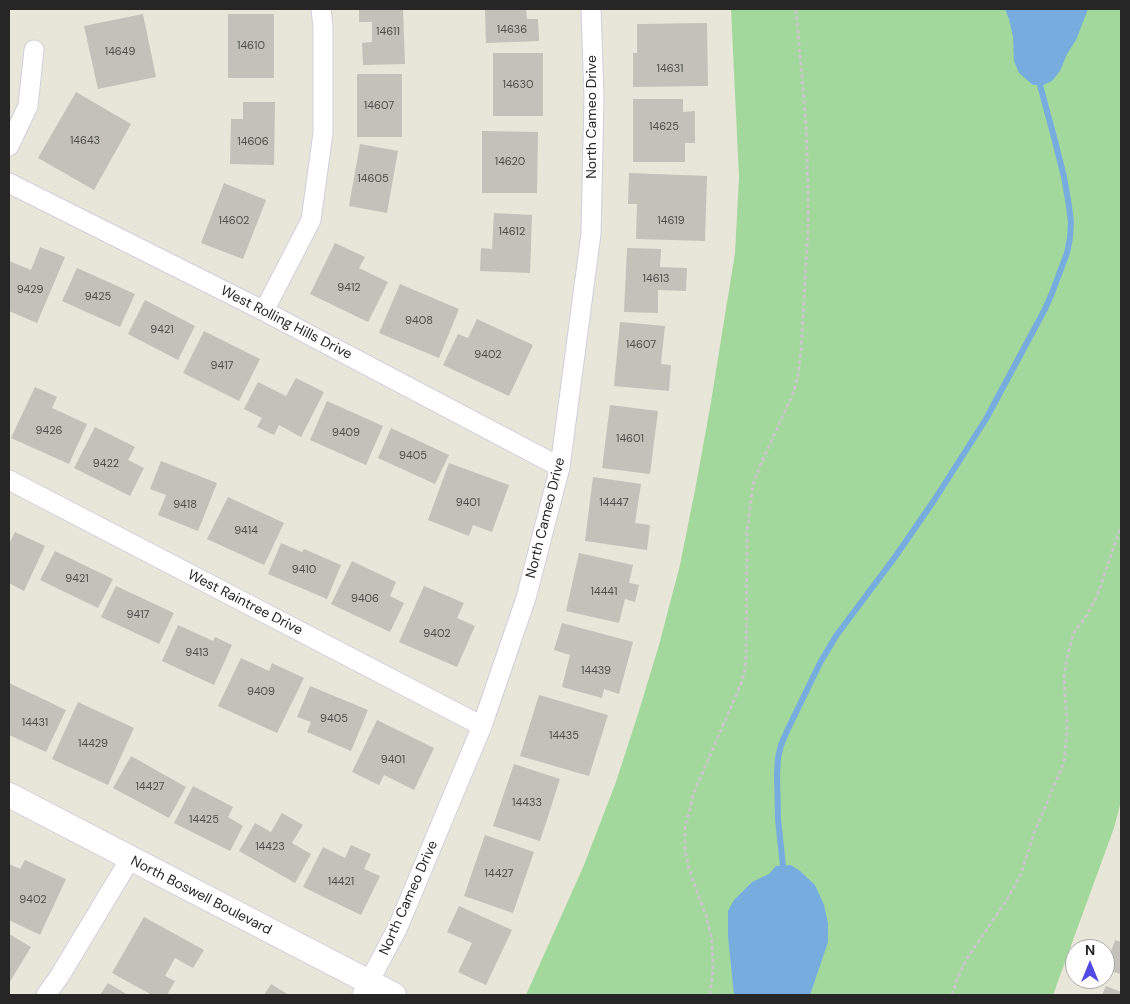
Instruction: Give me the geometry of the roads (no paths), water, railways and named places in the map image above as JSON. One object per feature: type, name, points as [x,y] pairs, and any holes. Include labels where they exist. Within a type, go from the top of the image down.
[{"type":"street","points":[[264,311],[311,220],[323,134],[323,27],[321,9]]},
{"type":"street","name":"North Cameo Drive","points":[[366,989],[398,927],[482,726],[526,598],[560,467],[591,234],[594,96],[591,9]]},
{"type":"street","points":[[9,146],[28,106],[34,50]]},
{"type":"street","name":"West Rolling Hills Drive","points":[[9,183],[264,311],[560,467]]},
{"type":"street","name":"West Raintree Drive","points":[[9,480],[482,726]]},
{"type":"street","name":"North Boswell Boulevard","points":[[9,795],[130,859],[366,989],[394,995]]},
{"type":"street","points":[[46,995],[60,977],[130,859]]},
{"type":"water","points":[[1005,9],[1088,9],[1076,40],[1067,54],[1060,71],[1052,81],[1043,85],[1033,85],[1019,73],[1014,61],[1013,37]]},
{"type":"water","points":[[791,865],[815,885],[824,905],[828,923],[828,942],[810,995],[734,995],[728,937],[728,911],[734,900],[752,882],[769,874],[776,866]]},
{"type":"waterway","points":[[783,866],[778,819],[777,774],[781,745],[787,731],[820,663],[836,636],[895,557],[986,419],[1045,309],[1067,253],[1071,222],[1069,206],[1064,177],[1040,85]]}]
